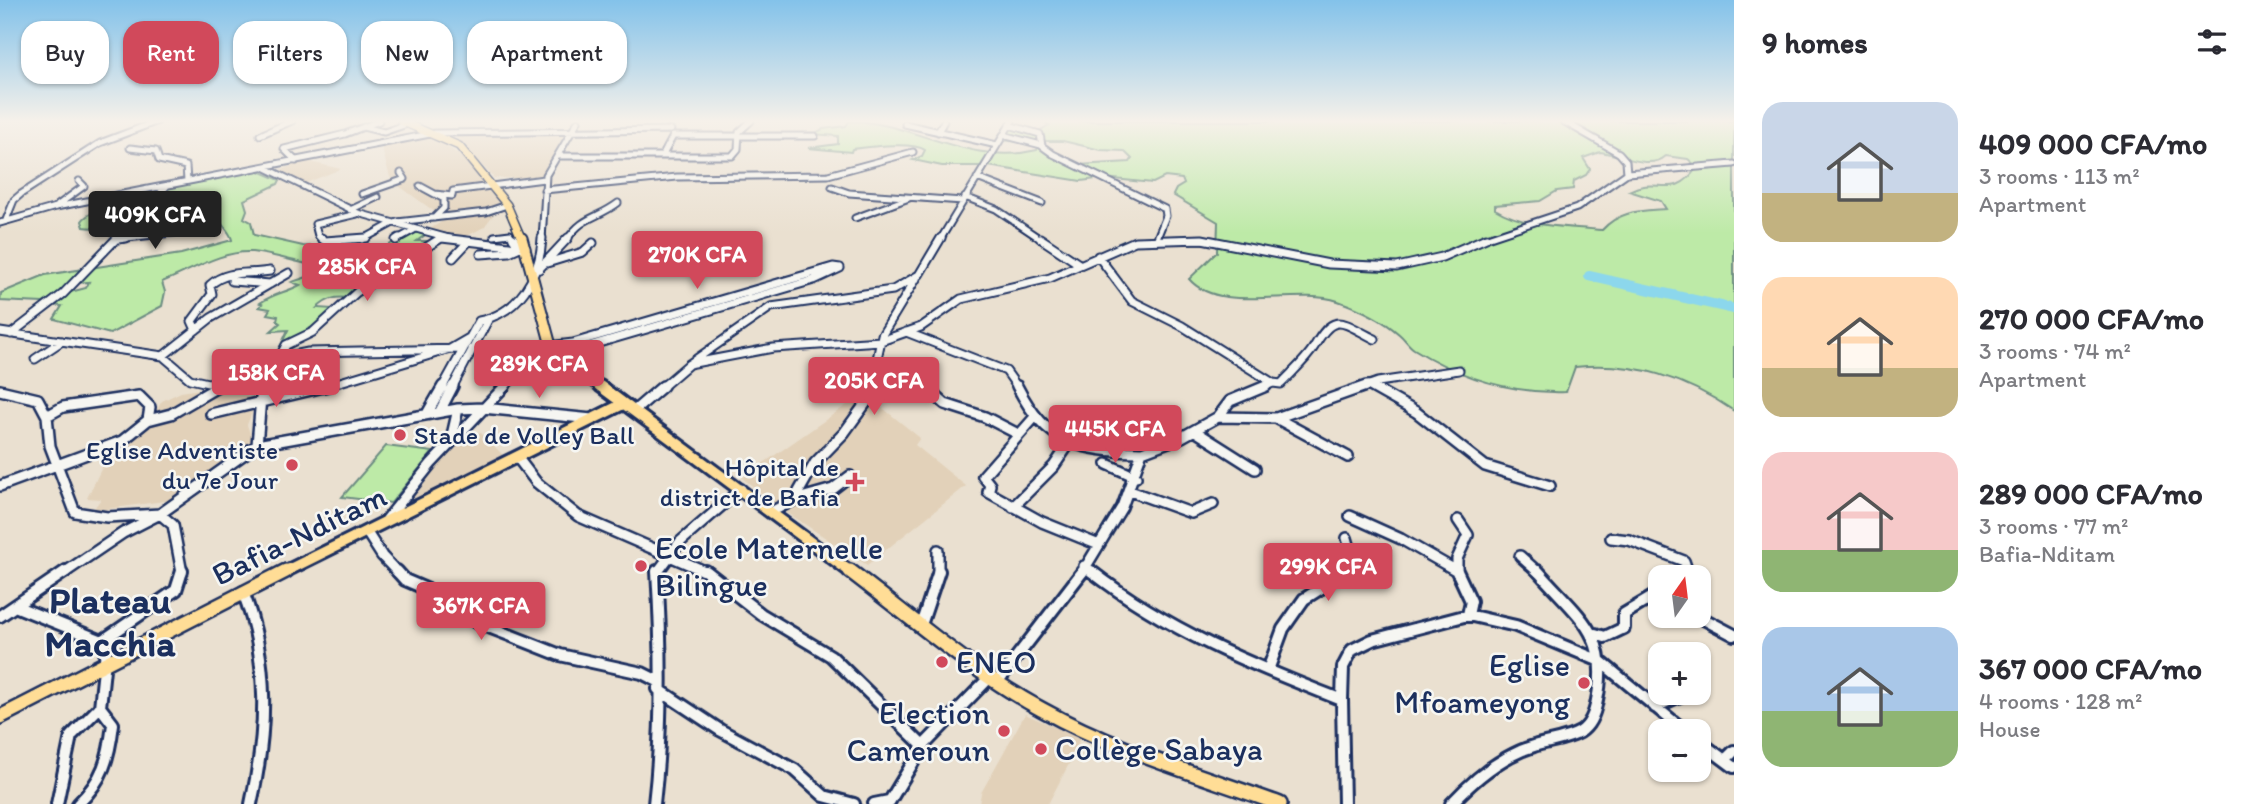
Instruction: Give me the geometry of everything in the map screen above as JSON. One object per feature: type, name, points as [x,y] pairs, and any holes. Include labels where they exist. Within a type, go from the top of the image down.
[{"type":"main road","points":[[469,159],[507,205],[533,283],[544,347],[741,489],[994,679],[1040,709],[1097,737],[1280,804]]},
{"type":"main road","name":"Bafia-Nditam","points":[[0,717],[105,661],[623,404]]},
{"type":"street","points":[[3,219],[16,198],[76,159]]},
{"type":"street","points":[[159,159],[188,167],[184,177],[187,181]]},
{"type":"street","points":[[3,219],[304,159]]},
{"type":"street","points":[[428,412],[488,320],[507,311],[533,283],[539,269],[544,179],[557,159]]},
{"type":"street","points":[[544,190],[677,177],[838,174],[891,159]]},
{"type":"street","points":[[793,500],[803,488],[815,463],[844,433],[868,400],[884,330],[989,159]]},
{"type":"street","points":[[1061,159],[1165,209],[1166,216],[1157,238]]},
{"type":"street","points":[[1624,159],[1627,173]]},
{"type":"street","points":[[689,363],[783,346],[881,341],[927,323],[952,303],[1050,278],[1128,243],[1157,238],[1220,242],[1329,264],[1386,268],[1407,266],[1442,257],[1480,240],[1577,208],[1627,173],[1734,164]]},
{"type":"street","points":[[264,167],[358,213],[441,238],[523,248]]},
{"type":"street","points":[[350,210],[377,198],[361,193],[405,179],[401,173]]},
{"type":"street","points":[[977,178],[1042,203]]},
{"type":"street","points":[[435,194],[452,196],[453,191],[489,184],[544,179]]},
{"type":"street","points":[[56,207],[85,185],[79,181]]},
{"type":"street","points":[[11,334],[64,294],[170,184]]},
{"type":"street","points":[[420,186],[443,199],[444,204],[434,218]]},
{"type":"street","points":[[832,187],[849,193],[965,199],[996,209],[1079,264]]},
{"type":"street","points":[[855,218],[910,196]]},
{"type":"street","points":[[486,212],[499,204],[495,197]]},
{"type":"street","points":[[539,269],[547,263],[578,223],[603,214],[618,203]]},
{"type":"street","points":[[358,213],[315,224],[318,236],[325,241],[367,237],[392,223],[486,212],[507,205]]},
{"type":"street","points":[[396,240],[414,230]]},
{"type":"street","points":[[118,239],[150,238],[190,231]]},
{"type":"street","points":[[494,236],[510,234],[523,248]]},
{"type":"street","points":[[367,237],[377,243]]},
{"type":"street","points":[[279,358],[286,345],[313,332],[357,292],[441,238]]},
{"type":"street","points":[[453,258],[468,242]]},
{"type":"street","points":[[547,263],[583,252],[593,243]]},
{"type":"street","points":[[481,254],[523,248]]},
{"type":"street","points":[[1098,256],[1132,301],[1182,326],[1273,383],[1281,384],[1295,371],[1313,349],[1322,330],[1331,323],[1342,323],[1375,339]]},
{"type":"street","points":[[0,486],[126,439],[148,420],[171,414],[230,379],[279,358],[308,352],[450,349],[469,346],[544,347],[582,348],[840,270],[833,267],[573,343],[544,347],[450,444],[385,522]]},
{"type":"street","points":[[196,330],[191,325],[192,321],[212,294],[210,285],[219,276],[231,271],[254,274],[270,271]]},
{"type":"street","points":[[163,356],[222,311],[289,274]]},
{"type":"street","points":[[634,411],[689,363],[771,307],[789,302],[893,290],[919,275]]},
{"type":"street","points":[[232,281],[270,284]]},
{"type":"street","points":[[0,332],[163,356],[190,379],[208,383],[230,379]]},
{"type":"street","points":[[906,332],[1006,371],[1015,381],[1034,418],[1053,433],[1071,441],[1142,452],[1195,431],[1218,417],[1230,401],[1273,383]]},
{"type":"street","points":[[35,359],[62,341]]},
{"type":"street","points":[[211,414],[317,391],[450,349],[469,346]]},
{"type":"street","points":[[440,411],[469,346]]},
{"type":"street","points":[[257,445],[262,366]]},
{"type":"street","points":[[1218,417],[1276,418],[1368,384],[1459,370]]},
{"type":"street","points":[[873,381],[902,384],[935,395],[945,404],[985,417],[1018,434]]},
{"type":"street","points":[[1368,384],[1416,412],[1485,466],[1550,486]]},
{"type":"street","points":[[0,390],[38,399],[47,416],[50,446],[75,512],[107,517],[160,514],[173,525],[183,575],[176,590],[102,641]]},
{"type":"street","points":[[47,416],[63,407],[139,396],[150,407],[148,420]]},
{"type":"street","points":[[0,616],[123,533],[160,514],[257,445],[428,412],[458,409],[484,408],[592,419]]},
{"type":"street","points":[[450,444],[458,409]]},
{"type":"street","points":[[1034,418],[983,476],[990,485],[988,492],[1013,507],[1098,545]]},
{"type":"street","points":[[1276,418],[1349,457]]},
{"type":"street","points":[[1195,431],[1255,469]]},
{"type":"street","points":[[1013,507],[1054,466],[1071,441]]},
{"type":"street","points":[[874,804],[889,803],[923,746],[994,679],[1051,617],[1130,491],[1142,452]]},
{"type":"street","points":[[517,457],[534,482],[569,513],[628,541],[668,554],[723,582],[761,614],[831,656],[923,746]]},
{"type":"street","points":[[1107,464],[1136,477]]},
{"type":"street","points":[[771,512],[793,500],[832,489],[850,477]]},
{"type":"street","points":[[654,804],[662,736],[656,579],[660,564],[741,489]]},
{"type":"street","points":[[1130,491],[1191,513],[1213,504]]},
{"type":"street","points":[[1350,516],[1401,539],[1457,571],[1472,595],[1473,601],[1468,615]]},
{"type":"street","points":[[1457,571],[1457,558],[1466,545],[1468,535],[1458,520]]},
{"type":"street","points":[[366,531],[382,556],[405,580],[447,598],[476,622],[559,656],[642,673],[720,730],[795,770],[824,796],[854,804]]},
{"type":"street","points":[[1268,670],[1283,629],[1304,599],[1323,587],[1328,573],[1352,555],[1347,538]]},
{"type":"street","points":[[1611,538],[1636,542],[1684,561],[1685,565]]},
{"type":"street","points":[[921,625],[940,564],[938,550]]},
{"type":"street","points":[[1520,556],[1538,569],[1558,597],[1595,634],[1605,637],[1624,628],[1624,614],[1648,600]]},
{"type":"street","points":[[1084,566],[1148,612],[1268,670],[1342,700]]},
{"type":"street","points":[[243,592],[260,648],[267,701],[263,748],[251,804]]},
{"type":"street","points":[[15,606],[102,641],[106,650],[100,707],[71,736],[57,804]]},
{"type":"street","points":[[1344,804],[1343,667],[1352,650],[1372,640],[1468,615],[1516,626],[1600,661],[1670,719]]},
{"type":"street","points":[[1712,623],[1734,635]]},
{"type":"street","points":[[1451,804],[1475,780],[1508,756],[1586,729],[1596,704],[1600,661],[1595,634]]},
{"type":"street","points":[[642,673],[654,668],[660,659]]},
{"type":"street","points":[[1655,707],[1660,705]]},
{"type":"street","points":[[78,804],[95,789],[107,772],[113,724],[100,707]]},
{"type":"street","points":[[1711,748],[1731,759]]},
{"type":"shaded area","points":[[385,159],[464,159],[474,166],[502,205],[442,217],[390,177]]},
{"type":"shaded area","points":[[475,159],[554,159],[541,178],[494,178]]},
{"type":"shaded area","points":[[306,161],[341,169],[298,186],[272,173]]},
{"type":"shaded area","points":[[494,214],[484,227],[465,237],[437,233],[430,229],[446,219]]},
{"type":"shaded area","points":[[244,382],[252,412],[247,425],[254,445],[172,500],[92,511],[101,499],[87,498],[112,447],[131,442],[138,426],[150,421],[162,401],[181,392]]},
{"type":"shaded area","name":"Hôpital de district de Bafia","points":[[864,393],[920,438],[915,445],[966,486],[867,565],[786,512],[742,478]]},
{"type":"shaded area","points":[[466,431],[481,433],[506,458],[396,510]]},
{"type":"shaded area","name":"Collège Sabaya","points":[[1025,714],[1080,738],[1071,760],[1048,804],[979,804],[981,793]]},
{"type":"green space","points":[[1065,159],[1077,165],[1130,162],[1132,159],[1583,159],[1590,169],[1586,175],[1574,181],[1573,189],[1557,191],[1540,201],[1495,205],[1495,209],[1533,223],[1602,230],[1624,215],[1666,209],[1661,201],[1629,191],[1649,185],[1673,186],[1681,183],[1697,167],[1684,159],[1734,159],[1734,411],[1678,381],[1659,374],[1618,367],[1575,367],[1566,392],[1506,387],[1468,376],[1432,359],[1412,347],[1386,324],[1338,301],[1301,297],[1238,298],[1219,296],[1203,290],[1189,279],[1217,252],[1218,222],[1173,195],[1176,189],[1184,184],[1182,179],[1165,177],[1153,183],[1104,178],[1081,181],[988,166],[942,166],[913,160]]},
{"type":"green space","points":[[1629,159],[1662,159],[1651,162]]},
{"type":"green space","points":[[245,171],[259,171],[280,180],[278,184],[244,200],[247,210],[244,218],[251,222],[254,235],[303,246],[357,248],[375,253],[413,231],[425,235],[417,241],[436,241],[348,298],[335,298],[324,302],[317,308],[334,309],[314,330],[283,347],[280,347],[288,330],[271,331],[280,323],[277,321],[278,316],[267,314],[270,309],[259,307],[262,304],[260,303],[300,285],[292,282],[310,276],[307,264],[259,253],[229,254],[162,282],[165,292],[162,306],[110,334],[54,319],[62,306],[49,305],[63,294],[86,288],[89,282],[76,283],[43,303],[0,301],[1,293],[45,275],[181,254],[232,240],[213,210],[168,204],[167,199],[149,199],[93,228],[84,227],[82,221],[105,205],[102,198]]},
{"type":"green space","points":[[386,446],[433,452],[391,503],[342,497]]},
{"type":"waterway","points":[[1589,276],[1734,309]]},
{"type":"place","name":"Stade de Volley Ball","points":[[400,435]]},
{"type":"place","name":"Eglise Adventiste du 7e Jour","points":[[292,465]]},
{"type":"place","name":"Hôpital de district de Bafia","points":[[855,482]]},
{"type":"place","name":"Ecole Maternelle Bilingue","points":[[641,566]]},
{"type":"place","name":"ENEO","points":[[942,662]]},
{"type":"place","name":"Eglise Mfoameyong","points":[[1584,683]]},
{"type":"place","name":"Election Cameroun","points":[[1004,731]]},
{"type":"place","name":"Collège Sabaya","points":[[1041,749]]},
{"type":"district","name":"Plateau Macchia","points":[[110,622]]}]
